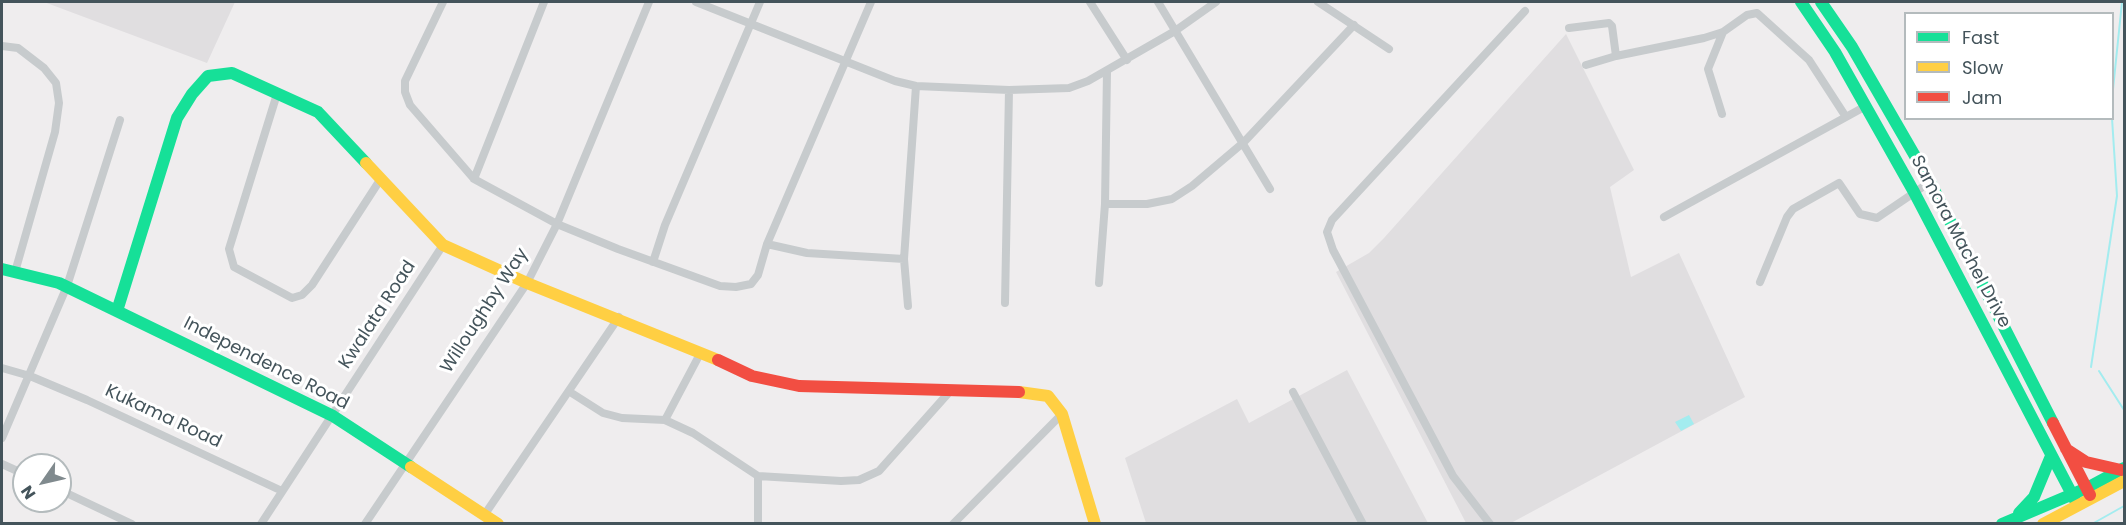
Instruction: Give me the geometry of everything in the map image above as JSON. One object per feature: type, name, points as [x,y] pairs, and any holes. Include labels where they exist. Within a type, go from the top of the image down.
[{"type":"street","points":[[443,2],[405,81],[405,92],[410,105],[474,179],[557,224],[720,286],[736,287],[750,284],[758,275],[767,244],[871,2]]},
{"type":"street","points":[[474,179],[544,2]]},
{"type":"street","name":"Willoughby Way","points":[[365,524],[527,283],[557,224],[649,2]]},
{"type":"street","points":[[696,2],[844,61],[916,86],[1009,90],[1069,88],[1127,60],[1216,2]]},
{"type":"street","points":[[653,262],[665,225],[760,2]]},
{"type":"street","points":[[1090,2],[1127,60]]},
{"type":"street","points":[[1158,2],[1244,142],[1270,189]]},
{"type":"street","points":[[1318,2],[1389,49]]},
{"type":"street","name":"Samora Machel Drive","points":[[1801,2],[1866,106],[1914,192],[2075,500]]},
{"type":"street","name":"Samora Machel Drive","points":[[1821,2],[1852,47],[1930,182],[2089,493]]},
{"type":"street","points":[[1500,524],[1491,524],[1452,476],[1333,250],[1327,232],[1332,220],[1525,11]]},
{"type":"street","points":[[1586,65],[1616,56],[1700,39],[1723,32],[1747,15],[1760,15],[1809,60],[1846,117]]},
{"type":"street","points":[[1569,28],[1611,24],[1616,56]]},
{"type":"street","points":[[1105,204],[1147,204],[1172,199],[1192,186],[1244,142],[1354,25]]},
{"type":"street","points":[[1722,114],[1708,69],[1723,32]]},
{"type":"street","points":[[2,46],[18,48],[44,68],[56,83],[59,104],[55,132],[15,272]]},
{"type":"street","points":[[1099,283],[1105,204],[1107,71]]},
{"type":"street","points":[[117,311],[177,118],[192,94],[208,76],[221,72],[232,73],[318,112],[338,130],[380,180],[443,245],[527,283],[619,317],[701,351],[752,376],[799,386],[952,389],[1035,393],[1048,396],[1062,414],[1092,522]]},
{"type":"street","points":[[908,306],[904,259],[916,86]]},
{"type":"street","points":[[1005,303],[1009,90]]},
{"type":"street","points":[[277,94],[229,249],[234,267],[292,298],[302,295],[312,285],[380,180]]},
{"type":"street","points":[[1664,217],[1866,106]]},
{"type":"street","points":[[2,438],[67,286],[120,120]]},
{"type":"street","points":[[1760,282],[1787,217],[1793,209],[1839,183],[1860,214],[1877,218],[1899,206],[1914,192],[1930,182]]},
{"type":"street","points":[[767,244],[807,253],[904,259]]},
{"type":"street","name":"Kwalata Road","points":[[261,524],[443,245]]},
{"type":"street","name":"Independence Road","points":[[2,269],[67,286],[333,416],[498,524]]},
{"type":"street","points":[[485,514],[619,317]]},
{"type":"street","points":[[665,420],[701,351]]},
{"type":"street","name":"Kukama Road","points":[[2,368],[30,376],[194,448],[282,491]]},
{"type":"street","points":[[570,392],[603,413],[622,418],[665,420],[693,433],[758,476],[842,481],[859,480],[879,471],[952,389]]},
{"type":"street","points":[[1293,392],[1363,524]]},
{"type":"street","points":[[953,524],[1062,414]]},
{"type":"street","points":[[2066,449],[2097,466],[2123,473]]},
{"type":"street","points":[[2007,521],[2034,497],[2051,456]]},
{"type":"street","points":[[2007,521],[2075,500],[2123,473]]},
{"type":"street","points":[[758,476],[758,524]]},
{"type":"street","points":[[72,496],[132,524]]},
{"type":"street","points":[[2043,524],[2075,500]]},
{"type":"shaded area","points":[[44,2],[235,2],[207,63]]},
{"type":"shaded area","points":[[1566,34],[1634,170],[1610,187],[1631,277],[1679,253],[1745,397],[1511,523],[1466,523],[1336,272],[1369,253],[1384,238]]},
{"type":"shaded area","points":[[1347,370],[1428,523],[1146,523],[1125,458],[1237,399],[1249,423]]},
{"type":"water","points":[[1689,415],[1694,424],[1681,431],[1675,422]]},
{"type":"waterway","points":[[2114,80],[2122,2]]},
{"type":"waterway","points":[[2091,367],[2117,196],[2112,120]]},
{"type":"waterway","points":[[2099,371],[2124,410]]},
{"type":"waterway","points":[[2092,524],[2124,506]]},
{"type":"traffic: fast","points":[[1801,2],[1835,52],[1914,192],[2076,502]]},
{"type":"traffic: fast","points":[[1821,2],[1852,47],[1930,182],[2053,423]]},
{"type":"traffic: fast","points":[[117,311],[177,118],[192,94],[208,76],[232,73],[318,112],[366,163]]},
{"type":"traffic: fast","points":[[2,269],[59,283],[333,416],[411,467]]},
{"type":"traffic: fast","points":[[2019,513],[2034,497],[2051,456]]},
{"type":"traffic: fast","points":[[2002,524],[2087,488],[2124,468]]},
{"type":"traffic: slow","points":[[366,163],[443,245],[527,283],[718,360]]},
{"type":"traffic: slow","points":[[1019,392],[1048,396],[1062,414],[1095,524]]},
{"type":"traffic: slow","points":[[411,467],[498,524]]},
{"type":"traffic: slow","points":[[2043,524],[2124,481]]},
{"type":"traffic: jam","points":[[718,360],[752,376],[799,386],[1019,392]]},
{"type":"traffic: jam","points":[[2053,423],[2090,495]]},
{"type":"traffic: jam","points":[[2066,449],[2086,462],[2121,470]]}]
